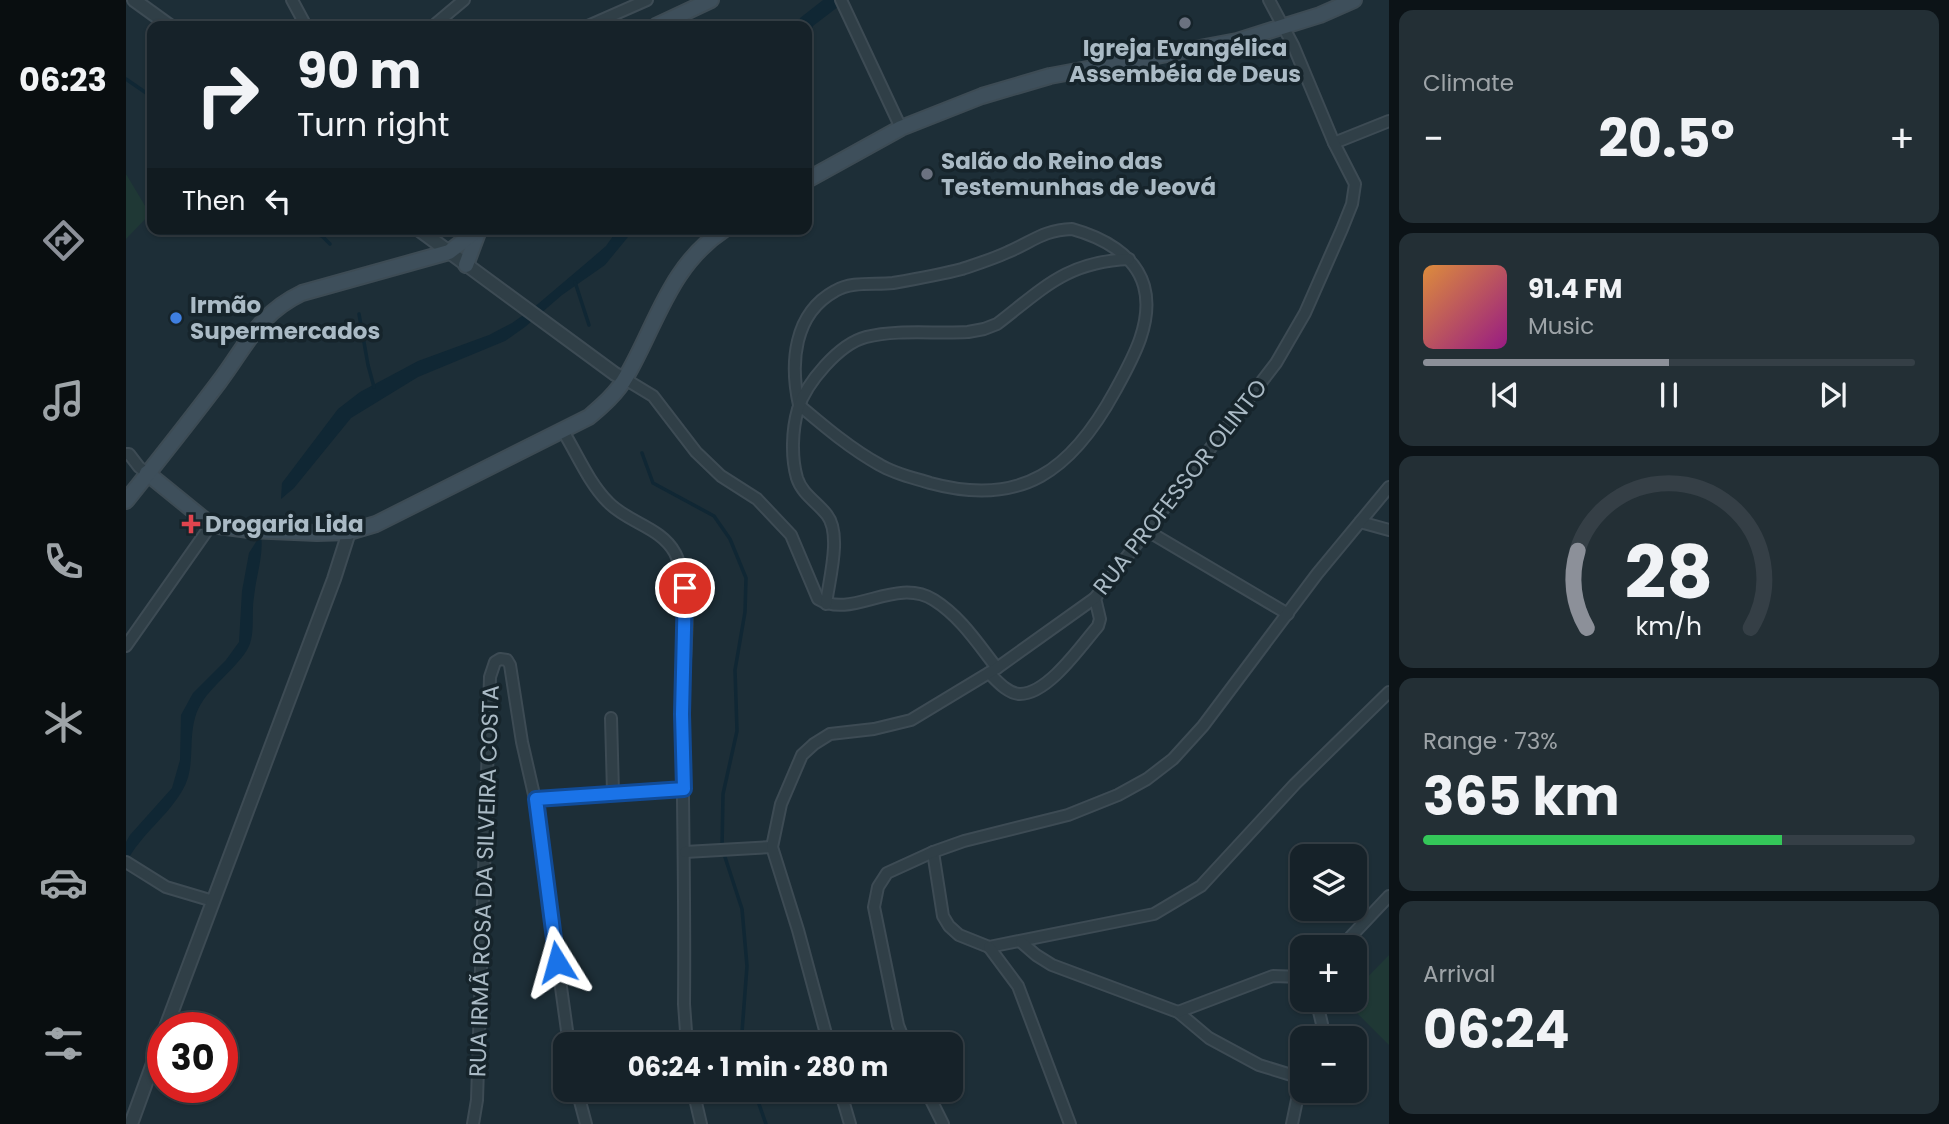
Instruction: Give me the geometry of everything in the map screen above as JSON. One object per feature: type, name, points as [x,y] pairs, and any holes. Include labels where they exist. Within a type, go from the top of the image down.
[{"type":"main road","points":[[666,21],[710,0]]},
{"type":"main road","points":[[812,177],[901,128],[1016,85],[1237,41],[1320,15],[1354,0]]},
{"type":"main road","points":[[126,501],[220,381],[256,330],[281,303],[302,293],[449,252],[471,235]]},
{"type":"main road","points":[[466,264],[477,235]]},
{"type":"main road","points":[[147,472],[211,525],[289,532],[349,532],[376,524],[589,417],[603,405],[669,289],[690,261],[718,235]]},
{"type":"street","points":[[134,0],[163,21]]},
{"type":"street","points":[[292,0],[303,21]]},
{"type":"street","points":[[598,21],[646,0]]},
{"type":"street","name":"RUA PROFESSOR OLINTO","points":[[825,1032],[772,847],[781,804],[802,755],[830,734],[874,729],[911,720],[993,670],[1095,598],[1276,363],[1305,313],[1352,204],[1355,184],[1334,143],[1293,45],[1269,0]]},
{"type":"street","points":[[438,21],[460,1]]},
{"type":"street","points":[[843,5],[901,128]]},
{"type":"street","points":[[1334,143],[1389,121]]},
{"type":"street","points":[[799,405],[857,451],[883,467],[914,478],[955,489],[988,491],[1025,485],[1063,461],[1106,408],[1141,339],[1147,308],[1144,284],[1129,259],[1092,234],[1072,229],[1056,230],[1037,236],[1009,252],[964,268],[903,281],[857,284],[836,290],[808,316],[799,337],[793,372],[799,405],[793,438],[794,467],[798,482],[833,524],[835,541],[826,604]]},
{"type":"street","points":[[426,235],[549,327],[620,377],[653,396],[696,452],[721,476],[757,499],[791,535],[811,586],[818,599],[826,604],[840,606],[888,594],[911,592],[932,598],[957,618],[1010,691],[1020,694],[1039,689],[1060,670],[1098,626],[1100,619],[1095,598]]},
{"type":"street","points":[[799,405],[830,359],[847,344],[866,337],[984,329],[997,324],[1066,272],[1097,262],[1129,259]]},
{"type":"street","points":[[563,431],[598,491],[610,504],[669,543],[682,574],[686,605],[682,714],[686,1032]]},
{"type":"street","points":[[126,454],[147,472]]},
{"type":"street","points":[[901,1032],[874,907],[878,887],[887,873],[964,841],[1068,815],[1118,795],[1174,760],[1203,726],[1317,574],[1389,487]]},
{"type":"street","points":[[1360,522],[1389,530]]},
{"type":"street","points":[[126,646],[211,525]]},
{"type":"street","points":[[1146,530],[1289,614]]},
{"type":"street","points":[[172,1012],[334,579],[349,532]]},
{"type":"street","name":"RUA IRMÃ ROSA DA SILVEIRA COSTA","points":[[473,1124],[477,1100],[489,677],[498,660],[507,660],[510,669],[522,742],[536,799]]},
{"type":"street","points":[[989,947],[1154,914],[1201,886],[1295,784],[1389,692]]},
{"type":"street","points":[[611,718],[613,792]]},
{"type":"street","points":[[567,1032],[536,799],[684,789]]},
{"type":"street","points":[[685,852],[772,847]]},
{"type":"street","points":[[933,852],[943,916],[949,926],[960,935],[989,947],[1018,986],[1070,1124]]},
{"type":"street","points":[[126,862],[166,887],[213,901]]},
{"type":"street","points":[[1352,935],[1389,896]]},
{"type":"street","points":[[1021,942],[1052,965],[1178,1012],[1209,1038],[1259,1065],[1290,1074]]},
{"type":"street","points":[[1178,1012],[1273,976],[1290,977]]},
{"type":"street","points":[[131,1124],[147,1080]]},
{"type":"street","points":[[580,1102],[586,1124]]},
{"type":"street","points":[[696,1102],[701,1124]]},
{"type":"street","points":[[844,1102],[850,1124]]},
{"type":"street","points":[[932,1102],[943,1124]]},
{"type":"street","points":[[1292,1124],[1296,1103]]},
{"type":"green space","points":[[126,174],[147,209],[147,217],[126,239]]},
{"type":"green space","points":[[1389,955],[1389,1045],[1356,1012],[1367,1012],[1367,978]]},
{"type":"water","points":[[823,0],[847,0],[812,29],[812,21],[799,21]]},
{"type":"water","points":[[614,235],[628,235],[605,265],[562,295],[505,341],[418,377],[351,418],[294,488],[281,499],[282,483],[338,409],[360,392],[418,361],[489,335],[512,323],[606,246]]},
{"type":"water","points":[[261,534],[250,644],[241,659],[199,708],[193,727],[189,774],[182,791],[126,863],[126,842],[130,835],[172,788],[180,760],[181,715],[193,693],[226,660],[239,642],[242,591],[249,553]]},
{"type":"waterway","points":[[126,79],[147,94]]},
{"type":"waterway","points":[[318,235],[330,244]]},
{"type":"waterway","points":[[575,282],[589,325]]},
{"type":"waterway","points":[[359,314],[374,387]]},
{"type":"waterway","points":[[642,453],[653,483],[714,516],[730,539],[746,578],[745,612],[735,670],[737,731],[723,794],[722,848],[742,909],[747,966],[742,1032]]},
{"type":"waterway","points":[[758,1102],[766,1124]]},
{"type":"place","name":"Igreja Evangélica Assembéia de Deus","points":[[1185,23]]},
{"type":"place","name":"Salão do Reino das Testemunhas de Jeová","points":[[927,174]]},
{"type":"place","name":"Irmão Supermercados","points":[[176,318]]},
{"type":"place","name":"Drogaria Lida","points":[[191,524]]},
{"type":"route","points":[[557,962],[536,799],[684,789],[682,714],[685,588]]}]
